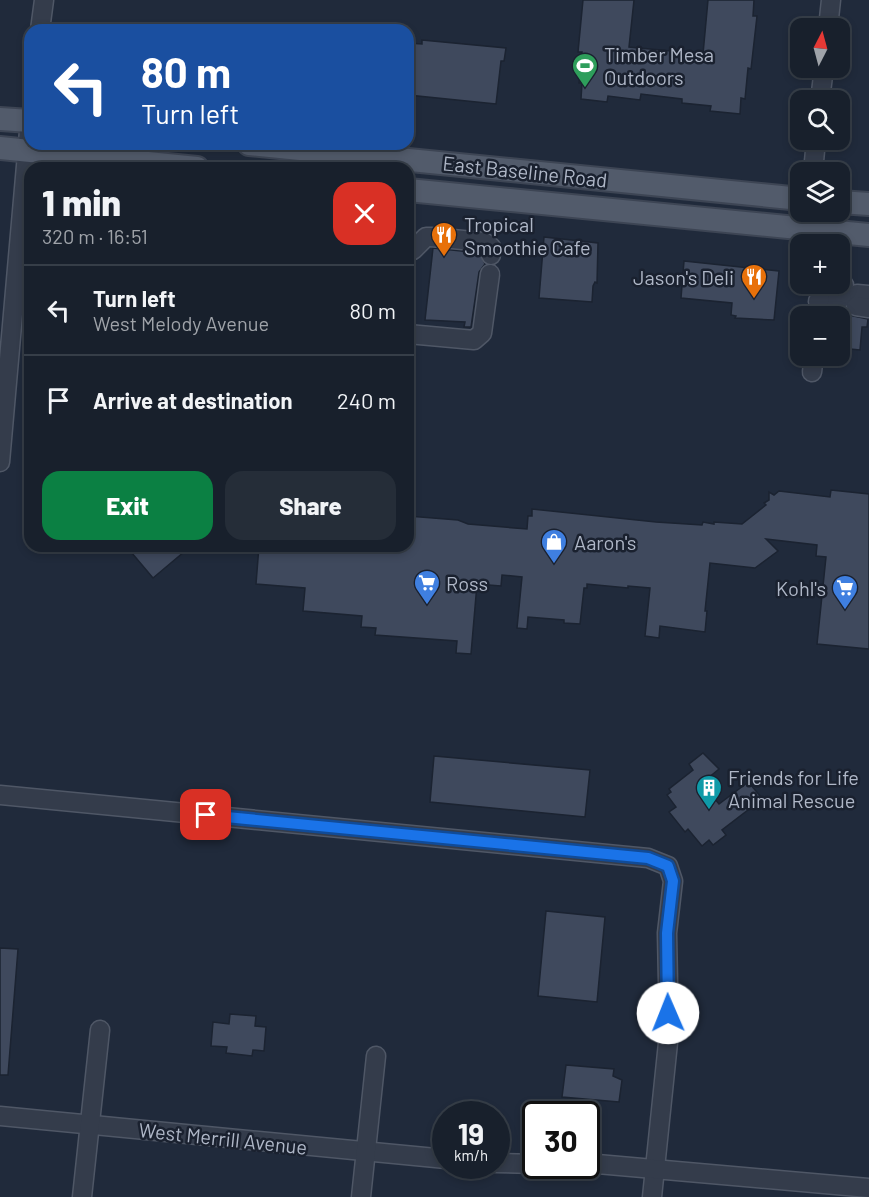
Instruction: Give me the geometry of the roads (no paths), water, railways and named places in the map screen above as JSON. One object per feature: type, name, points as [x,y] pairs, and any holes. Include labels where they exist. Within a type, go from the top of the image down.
[{"type":"main road","points":[[0,119],[24,128]]},
{"type":"main road","points":[[0,148],[24,133]]},
{"type":"main road","points":[[117,150],[170,162]]},
{"type":"main road","name":"East Baseline Road","points":[[311,150],[655,184],[790,206]]},
{"type":"main road","points":[[414,177],[474,182],[498,168]]},
{"type":"main road","points":[[525,201],[540,191],[554,188],[624,195],[639,192],[655,184]]},
{"type":"main road","name":"East Baseline Road","points":[[414,191],[869,235]]},
{"type":"main road","points":[[850,203],[869,204]]},
{"type":"street","points":[[41,24],[44,0]]},
{"type":"street","points":[[829,18],[831,0]]},
{"type":"street","points":[[0,462],[24,187]]},
{"type":"street","points":[[414,249],[426,237],[431,237],[484,242],[491,247],[491,255]]},
{"type":"street","points":[[414,334],[474,340],[479,338],[482,333],[490,274]]},
{"type":"street","points":[[0,795],[648,858],[668,866],[673,881],[667,933],[669,1033],[652,1197]]},
{"type":"street","points":[[82,1197],[100,1030]]},
{"type":"street","points":[[361,1197],[376,1056]]},
{"type":"street","name":"West Merrill Avenue","points":[[0,1116],[432,1158]]},
{"type":"street","points":[[600,1164],[869,1188]]},
{"type":"place","name":"Timber Mesa Outdoors","points":[[585,89]]},
{"type":"place","name":"Tropical Smoothie Cafe","points":[[444,258]]},
{"type":"place","name":"Jason's Deli","points":[[754,300]]},
{"type":"place","name":"Aaron's","points":[[554,565]]},
{"type":"place","name":"Ross","points":[[427,606]]},
{"type":"place","name":"Kohl's","points":[[845,611]]},
{"type":"place","name":"Friends for Life Animal Rescue","points":[[709,811]]}]
